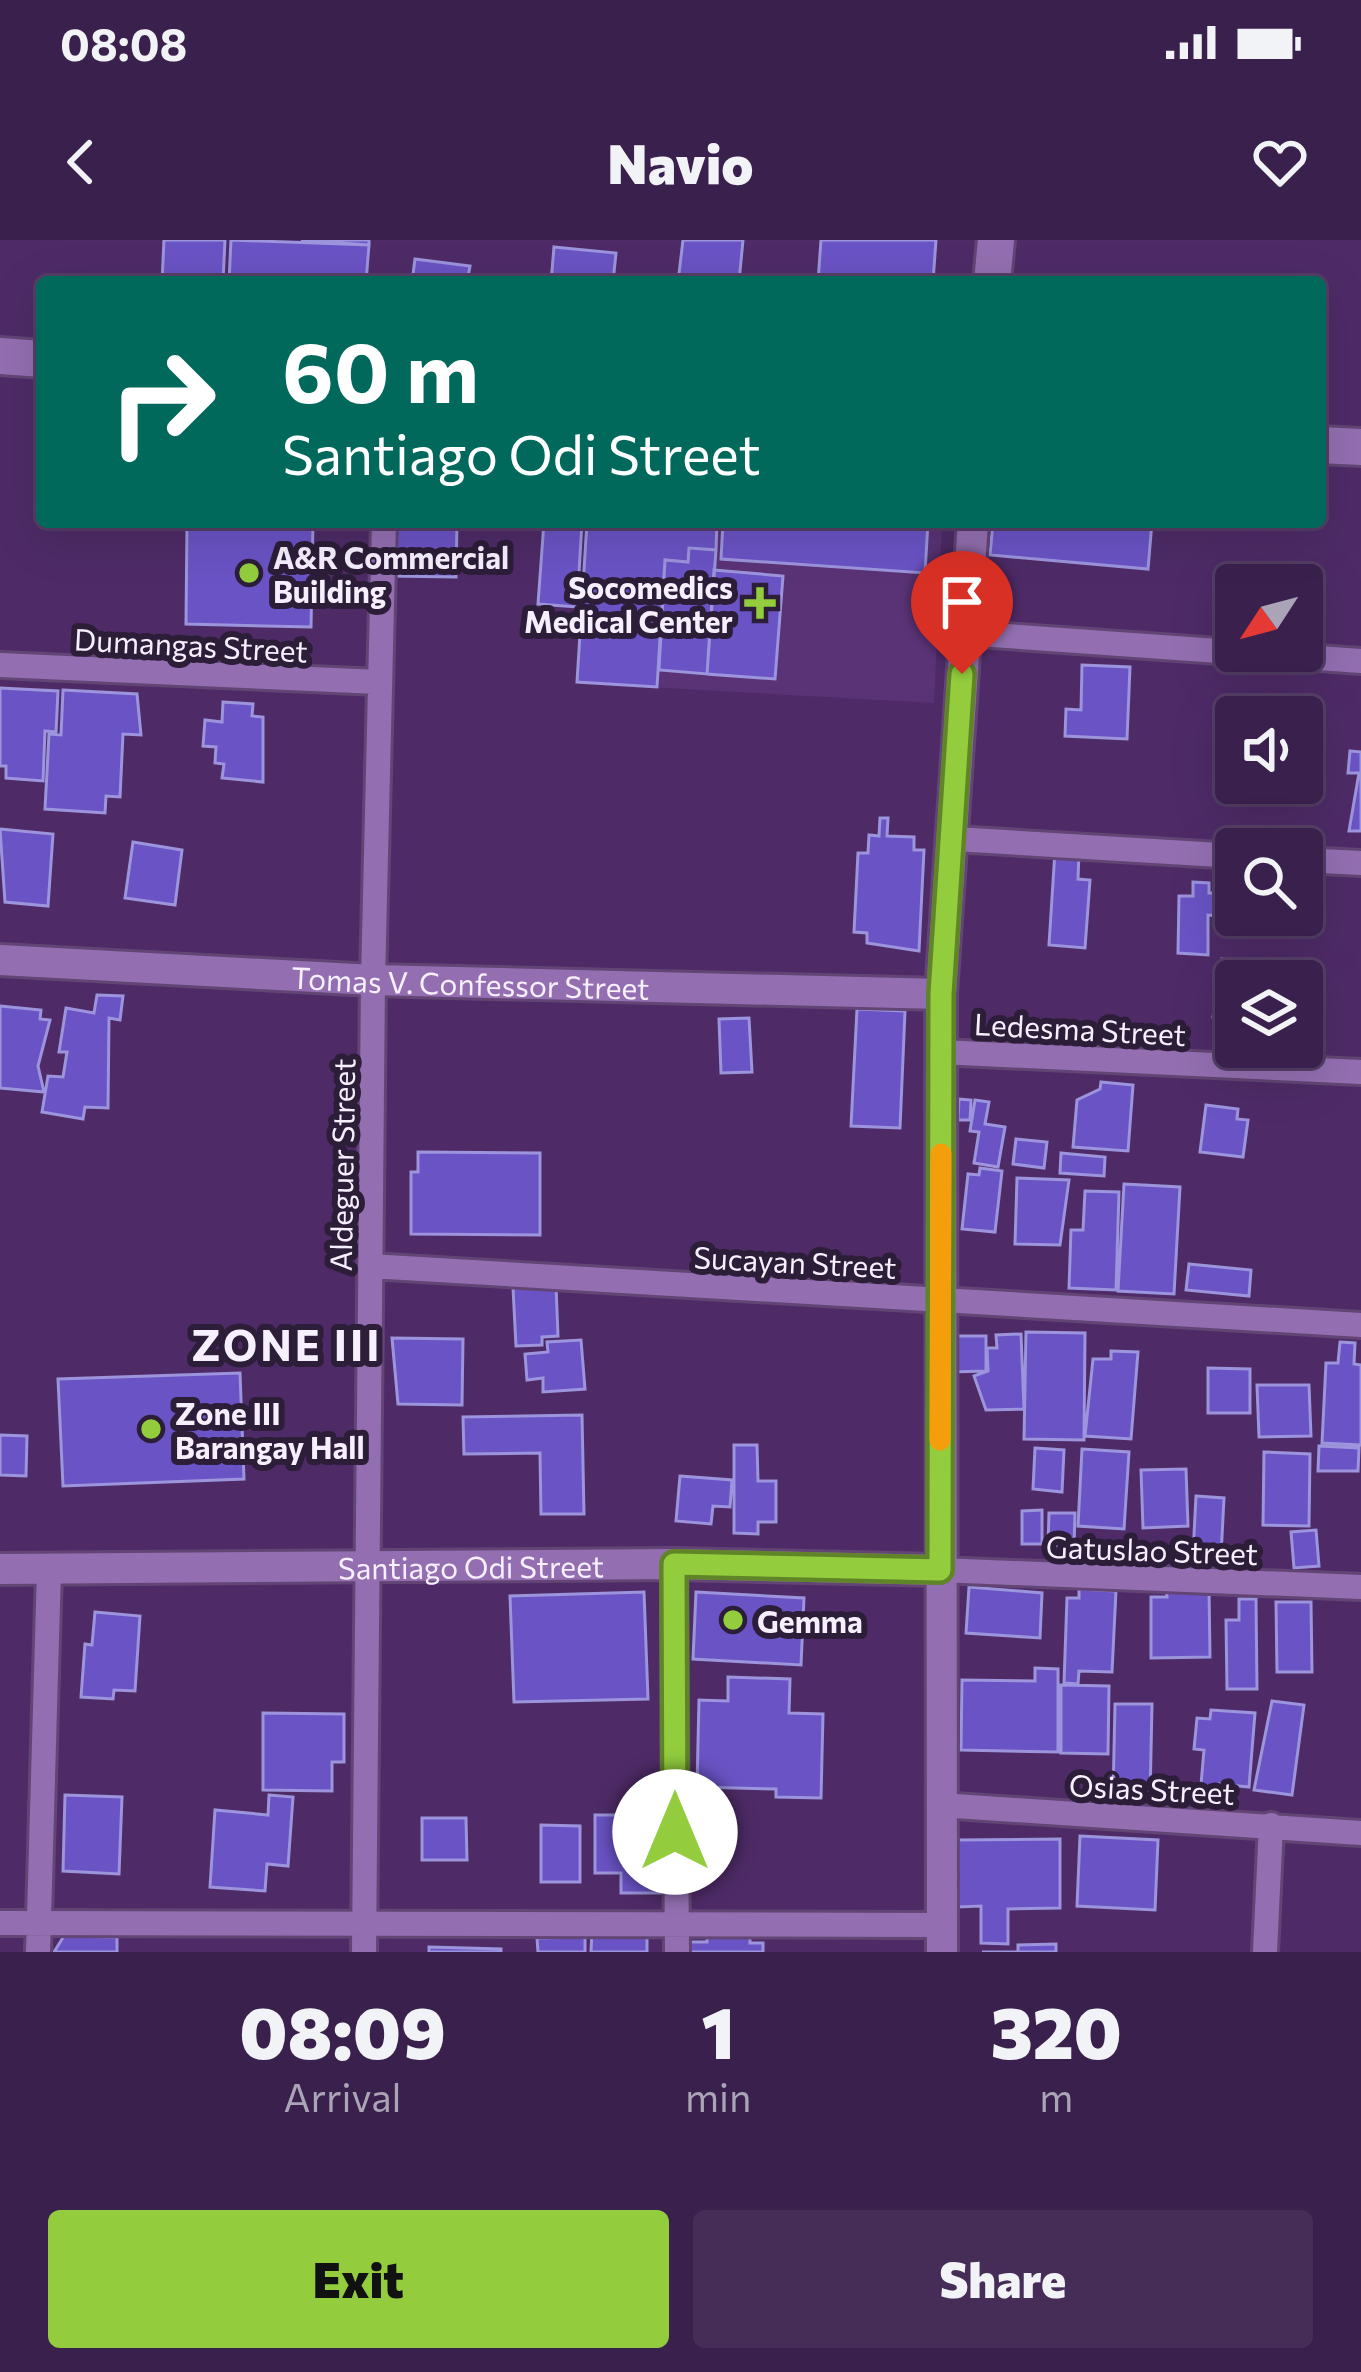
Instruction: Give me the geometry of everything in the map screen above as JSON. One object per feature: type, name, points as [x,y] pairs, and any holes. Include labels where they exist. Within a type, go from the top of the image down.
[{"type":"main road","points":[[993,276],[996,240]]},
{"type":"main road","points":[[0,356],[36,359]]},
{"type":"main road","points":[[1326,445],[1361,447]]},
{"type":"street","name":"Aldeguer Street","points":[[364,1952],[373,980],[384,528]]},
{"type":"street","points":[[0,1923],[676,1922],[941,1939],[941,994],[973,528]]},
{"type":"street","points":[[964,633],[1361,661]]},
{"type":"street","name":"Dumangas Street","points":[[0,665],[380,682]]},
{"type":"street","points":[[955,839],[1215,855]]},
{"type":"street","points":[[1323,861],[1361,863]]},
{"type":"street","name":"Tomas V. Confessor Street","points":[[0,961],[373,980],[941,994]]},
{"type":"street","name":"Ledesma Street","points":[[941,1052],[1361,1072]]},
{"type":"street","name":"Sucayan Street","points":[[370,1266],[1361,1325]]},
{"type":"street","points":[[674,1564],[677,1952]]},
{"type":"street","name":"Santiago Odi Street","points":[[0,1569],[367,1570],[674,1564],[940,1570]]},
{"type":"street","points":[[38,1952],[49,1570]]},
{"type":"street","name":"Gatuslao Street","points":[[940,1570],[1361,1587]]},
{"type":"street","name":"Osias Street","points":[[940,1805],[1361,1833]]},
{"type":"street","points":[[1265,1952],[1271,1825]]},
{"type":"shaded area","name":"Socomedics Medical Center","points":[[586,528],[942,528],[934,703],[576,683]]},
{"type":"building","points":[[164,240],[225,240],[223,276],[162,276]]},
{"type":"building","points":[[231,240],[369,245],[366,276],[229,276]]},
{"type":"building","points":[[301,240],[369,240],[369,245]]},
{"type":"building","points":[[683,240],[743,240],[740,276],[679,276]]},
{"type":"building","points":[[821,240],[936,240],[933,276],[818,276]]},
{"type":"building","points":[[554,247],[616,253],[614,276],[552,276]]},
{"type":"building","points":[[415,259],[470,266],[468,276],[413,276]]},
{"type":"building","name":"A&R Commercial Building","points":[[187,528],[313,528],[311,627],[186,624]]},
{"type":"building","points":[[389,528],[457,528],[456,577],[389,576]]},
{"type":"building","points":[[544,528],[582,528],[577,607],[538,604]]},
{"type":"building","points":[[587,528],[717,528],[716,550],[689,548],[688,562],[665,560],[657,687],[577,682]]},
{"type":"building","points":[[723,528],[928,528],[925,573],[721,559]]},
{"type":"building","points":[[992,528],[1151,528],[1148,569],[990,555]]},
{"type":"building","points":[[689,548],[716,550],[707,674],[659,670],[665,560],[688,562]]},
{"type":"building","points":[[714,570],[783,576],[775,679],[707,674]]},
{"type":"building","points":[[1082,665],[1130,667],[1127,739],[1065,736],[1066,709],[1081,710]]},
{"type":"building","points":[[0,688],[58,691],[56,732],[45,731],[43,781],[6,778],[6,766],[0,766]]},
{"type":"building","points":[[63,690],[137,694],[141,735],[123,734],[120,797],[106,796],[105,813],[45,809],[49,734],[61,735]]},
{"type":"building","points":[[223,702],[253,704],[252,716],[263,717],[263,782],[222,778],[224,764],[215,763],[216,747],[203,746],[205,720],[222,722]]},
{"type":"building","points":[[1350,751],[1361,752],[1361,831],[1349,831],[1359,773],[1348,773]]},
{"type":"building","points":[[880,818],[888,818],[887,836],[914,837],[914,850],[924,850],[919,951],[867,943],[867,933],[854,932],[858,853],[868,853],[869,835],[879,836]]},
{"type":"building","points":[[0,829],[53,834],[48,906],[5,902]]},
{"type":"building","points":[[133,842],[182,850],[175,905],[125,898]]},
{"type":"building","points":[[1055,851],[1079,853],[1078,879],[1090,880],[1085,948],[1049,945]]},
{"type":"building","points":[[1193,882],[1209,883],[1209,893],[1215,893],[1215,915],[1208,915],[1208,955],[1178,953],[1179,896],[1193,896]]},
{"type":"building","points":[[97,995],[123,996],[120,1020],[109,1018],[108,1108],[85,1107],[83,1119],[42,1112],[48,1076],[63,1077],[67,1052],[59,1052],[66,1008],[94,1013]]},
{"type":"building","points":[[0,1006],[41,1010],[40,1019],[50,1020],[38,1066],[44,1092],[0,1088]]},
{"type":"building","points":[[857,1009],[905,1011],[900,1128],[851,1126]]},
{"type":"building","points":[[749,1018],[752,1072],[721,1073],[719,1019]]},
{"type":"building","points":[[1101,1082],[1133,1085],[1128,1151],[1073,1147],[1077,1100],[1100,1089]]},
{"type":"building","points":[[959,1099],[971,1100],[970,1120],[958,1120]]},
{"type":"building","points":[[975,1100],[989,1102],[985,1124],[1005,1127],[998,1167],[974,1163],[979,1132],[970,1131]]},
{"type":"building","points":[[1206,1105],[1238,1109],[1237,1119],[1248,1120],[1243,1157],[1200,1152]]},
{"type":"building","points":[[1016,1139],[1047,1142],[1044,1168],[1013,1164]]},
{"type":"building","points":[[418,1152],[540,1153],[540,1235],[411,1234],[411,1172],[418,1172]]},
{"type":"building","points":[[1061,1153],[1105,1157],[1104,1176],[1060,1173]]},
{"type":"building","points":[[980,1168],[1002,1171],[995,1232],[962,1229],[968,1174],[979,1175]]},
{"type":"building","points":[[1017,1178],[1069,1180],[1060,1245],[1015,1244]]},
{"type":"building","points":[[1124,1184],[1180,1187],[1174,1294],[1118,1291]]},
{"type":"building","points":[[1085,1191],[1119,1192],[1116,1290],[1069,1288],[1071,1230],[1083,1230]]},
{"type":"building","points":[[1189,1264],[1251,1270],[1249,1296],[1186,1290]]},
{"type":"building","points":[[556,1285],[558,1336],[542,1337],[542,1345],[516,1346],[513,1288]]},
{"type":"building","points":[[1026,1332],[1085,1333],[1084,1440],[1024,1439]]},
{"type":"building","points":[[1021,1334],[1024,1409],[986,1410],[974,1376],[988,1371],[987,1348],[997,1348],[996,1335]]},
{"type":"building","points":[[951,1336],[986,1336],[986,1371],[951,1372]]},
{"type":"building","points":[[392,1338],[463,1339],[462,1405],[398,1404]]},
{"type":"building","points":[[581,1340],[585,1389],[543,1392],[543,1378],[527,1380],[525,1354],[548,1352],[547,1342]]},
{"type":"building","points":[[1340,1342],[1355,1343],[1354,1364],[1361,1365],[1361,1445],[1322,1443],[1326,1363],[1338,1363]]},
{"type":"building","points":[[1111,1351],[1138,1352],[1131,1439],[1085,1436],[1093,1359],[1111,1359]]},
{"type":"building","points":[[1208,1368],[1250,1369],[1250,1413],[1208,1413]]},
{"type":"building","name":"Zone III Barangay Hall","points":[[240,1373],[244,1479],[63,1486],[58,1379]]},
{"type":"building","points":[[1257,1385],[1309,1385],[1311,1436],[1259,1437]]},
{"type":"building","points":[[582,1415],[584,1514],[541,1514],[540,1453],[464,1454],[463,1417]]},
{"type":"building","points":[[0,1435],[27,1436],[26,1476],[0,1475]]},
{"type":"building","points":[[734,1445],[757,1445],[758,1481],[776,1481],[776,1522],[758,1522],[758,1534],[734,1533]]},
{"type":"building","points":[[1319,1446],[1359,1448],[1358,1471],[1318,1471]]},
{"type":"building","points":[[1035,1448],[1064,1450],[1062,1492],[1033,1489]]},
{"type":"building","points":[[1082,1449],[1129,1452],[1124,1529],[1078,1526]]},
{"type":"building","points":[[1264,1452],[1310,1454],[1309,1526],[1263,1525]]},
{"type":"building","points":[[1186,1469],[1188,1526],[1143,1528],[1141,1470]]},
{"type":"building","points":[[680,1476],[732,1480],[730,1507],[713,1506],[711,1524],[676,1521]]},
{"type":"building","points":[[1196,1496],[1224,1498],[1221,1556],[1193,1554]]},
{"type":"building","points":[[1042,1510],[1042,1544],[1022,1544],[1022,1511]]},
{"type":"building","points":[[1049,1513],[1075,1513],[1074,1546],[1048,1545]]},
{"type":"building","points":[[1316,1530],[1319,1566],[1294,1568],[1291,1532]]},
{"type":"building","points":[[969,1587],[1042,1593],[1040,1638],[966,1633]]},
{"type":"building","points":[[1166,1588],[1209,1588],[1210,1657],[1151,1658],[1151,1597],[1167,1597]]},
{"type":"building","points":[[1079,1589],[1116,1591],[1112,1672],[1079,1671],[1078,1684],[1064,1683],[1067,1598],[1079,1598]]},
{"type":"building","points":[[644,1592],[648,1699],[514,1702],[510,1596]]},
{"type":"building","points":[[696,1592],[804,1598],[801,1665],[693,1659]]},
{"type":"building","points":[[1239,1599],[1256,1599],[1257,1689],[1227,1689],[1226,1620],[1239,1620]]},
{"type":"building","points":[[1276,1602],[1311,1602],[1312,1672],[1277,1672]]},
{"type":"building","points":[[95,1612],[140,1616],[135,1691],[114,1690],[113,1699],[81,1697],[85,1644],[92,1645]]},
{"type":"building","points":[[1035,1668],[1058,1669],[1058,1752],[961,1750],[962,1680],[1035,1681]]},
{"type":"building","points":[[728,1677],[790,1679],[789,1713],[823,1714],[821,1798],[776,1797],[776,1789],[697,1787],[699,1700],[728,1701]]},
{"type":"building","points":[[1061,1685],[1109,1686],[1108,1754],[1061,1753]]},
{"type":"building","points":[[1272,1701],[1304,1705],[1292,1795],[1254,1790]]},
{"type":"building","points":[[1115,1704],[1152,1704],[1150,1798],[1113,1797]]},
{"type":"building","points":[[1211,1710],[1255,1713],[1249,1787],[1219,1784],[1217,1797],[1200,1796],[1204,1750],[1194,1749],[1197,1718],[1210,1719]]},
{"type":"building","points":[[263,1713],[344,1714],[344,1762],[332,1762],[332,1791],[263,1790]]},
{"type":"building","points":[[65,1795],[122,1797],[119,1874],[63,1871]]},
{"type":"building","points":[[269,1795],[293,1797],[288,1866],[267,1864],[265,1891],[210,1887],[215,1810],[268,1815]]},
{"type":"building","points":[[595,1815],[661,1815],[661,1893],[621,1893],[621,1873],[595,1873]]},
{"type":"building","points":[[422,1818],[466,1818],[467,1860],[422,1860]]},
{"type":"building","points":[[541,1825],[580,1826],[580,1882],[541,1882]]},
{"type":"building","points":[[1080,1836],[1158,1840],[1155,1910],[1077,1906]]},
{"type":"building","points":[[1060,1839],[1060,1908],[1008,1909],[1008,1944],[981,1943],[981,1906],[958,1907],[957,1840]]},
{"type":"building","points":[[592,1930],[647,1933],[647,1952],[591,1952]]},
{"type":"building","points":[[707,1933],[750,1933],[750,1943],[763,1943],[763,1952],[690,1952],[690,1942],[707,1942]]},
{"type":"building","points":[[64,1936],[117,1937],[117,1952],[54,1952]]},
{"type":"building","points":[[585,1937],[585,1952],[538,1952],[537,1938]]},
{"type":"building","points":[[1056,1944],[1056,1952],[1018,1952],[1018,1945]]},
{"type":"building","points":[[429,1947],[501,1949],[501,1952],[429,1952]]},
{"type":"slow traffic","points":[[940,1440],[941,1154]]},
{"type":"place","name":"A&R Commercial Building","points":[[249,573]]},
{"type":"place","name":"Socomedics Medical Center","points":[[760,603]]},
{"type":"place","name":"Zone III Barangay Hall","points":[[151,1429]]},
{"type":"place","name":"Gemma","points":[[733,1620]]},
{"type":"district","name":"ZONE III","points":[[287,1344]]},
{"type":"route","points":[[675,1832],[674,1564],[940,1570],[941,994],[955,839],[962,674]]}]
